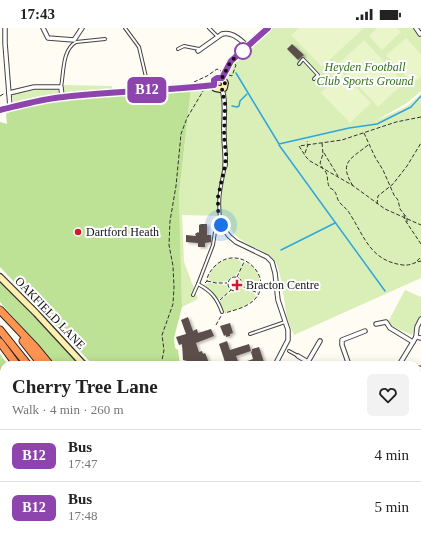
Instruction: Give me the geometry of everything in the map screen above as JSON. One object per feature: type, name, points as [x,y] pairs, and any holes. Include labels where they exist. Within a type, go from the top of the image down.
[{"type":"highway","points":[[0,311],[39,361]]},
{"type":"highway","points":[[0,311],[47,361]]},
{"type":"highway","points":[[0,330],[25,361]]},
{"type":"highway","points":[[0,342],[14,361]]},
{"type":"street","points":[[6,28],[5,43],[10,107]]},
{"type":"street","points":[[43,28],[48,38],[74,40],[82,28]]},
{"type":"street","points":[[222,78],[231,61],[268,28]]},
{"type":"street","points":[[416,28],[421,34]]},
{"type":"street","points":[[199,50],[226,33],[232,35],[248,46]]},
{"type":"street","points":[[214,85],[216,79],[222,78]]},
{"type":"street","points":[[222,78],[225,83],[222,89],[225,104],[225,166]]},
{"type":"street","points":[[0,110],[62,97],[149,90],[178,90],[214,85]]},
{"type":"street","points":[[214,85],[218,89],[222,89]]},
{"type":"street","points":[[9,93],[34,87],[61,86],[62,97]]},
{"type":"street","points":[[221,225],[229,236],[236,242],[262,254],[270,260],[276,273],[278,300],[288,330],[288,340],[276,361]]},
{"type":"street","name":"OAKFIELD LANE","points":[[0,277],[80,361]]},
{"type":"street","points":[[401,361],[416,337],[417,328],[421,319]]},
{"type":"street","points":[[376,324],[386,322],[390,328],[413,342]]},
{"type":"street","points":[[348,361],[342,345],[342,340],[365,331]]},
{"type":"street","points":[[416,337],[421,338]]},
{"type":"street","points":[[308,361],[320,341]]},
{"type":"street","points":[[298,356],[304,361]]},
{"type":"lane","points":[[125,28],[139,47],[149,90]]},
{"type":"lane","points":[[209,28],[218,37]]},
{"type":"lane","points":[[61,86],[64,74],[65,59],[72,44],[76,42],[105,39]]},
{"type":"lane","points":[[178,49],[184,46],[199,50]]},
{"type":"lane","points":[[300,64],[303,59],[318,75],[314,79]]},
{"type":"lane","points":[[193,295],[199,285],[213,245],[215,231],[221,225],[218,210],[218,197],[225,166]]},
{"type":"lane","points":[[199,285],[211,292],[218,301],[222,312]]},
{"type":"lane","points":[[250,334],[285,322]]},
{"type":"lane","points":[[289,351],[298,356]]},
{"type":"path","points":[[162,361],[164,350],[162,335],[174,304],[173,266],[169,245],[170,220],[176,186],[181,134],[187,118],[203,91]]},
{"type":"path","points":[[421,116],[396,122],[342,140],[299,146],[310,161],[339,177],[377,204],[421,225]]},
{"type":"path","points":[[364,133],[394,195],[398,200],[400,208],[408,220]]},
{"type":"path","points":[[305,154],[308,141]]},
{"type":"path","points":[[322,143],[323,153],[320,162],[328,175],[327,181],[335,192],[340,203],[350,213],[375,254],[390,262],[405,266],[421,261]]},
{"type":"path","points":[[377,204],[378,196],[391,187],[407,166],[421,143]]},
{"type":"path","points":[[353,186],[347,175],[346,165],[369,144]]},
{"type":"path","points":[[323,153],[330,161],[339,177]]},
{"type":"path","points":[[404,214],[404,218],[421,244]]},
{"type":"path","points":[[417,262],[421,257]]},
{"type":"path","points":[[208,281],[208,277],[212,270],[222,261],[236,258],[253,266],[258,273],[260,283],[256,298],[250,303],[236,310],[222,314],[216,325]]},
{"type":"path","points":[[237,277],[245,261]]},
{"type":"path","points":[[228,283],[231,278],[237,277]]},
{"type":"path","points":[[237,277],[240,280],[241,286]]},
{"type":"path","points":[[199,285],[208,281],[216,284],[228,283]]},
{"type":"path","points":[[228,283],[231,290]]},
{"type":"path","points":[[241,286],[258,293]]},
{"type":"path","points":[[231,290],[236,291],[241,286]]},
{"type":"path","points":[[218,301],[225,297],[231,290]]},
{"type":"green space","name":"Heyden Football Club Sports Ground","points":[[268,28],[415,28],[421,36],[421,91],[407,103],[375,121],[406,107],[421,94],[421,278],[294,335],[287,317],[281,279],[277,265],[267,254],[239,238],[231,230],[224,216],[182,215],[184,262],[198,299],[182,307],[179,194],[191,88],[214,85],[220,86],[222,77],[232,61]]},
{"type":"green space","points":[[299,28],[364,28],[322,67],[291,35]]},
{"type":"green space","points":[[377,28],[397,28],[401,32],[382,50],[369,36]]},
{"type":"green space","points":[[406,38],[421,54],[421,76],[413,84],[386,55]]},
{"type":"green space","name":"Heyden Football Club Sports Ground","points":[[364,40],[404,83],[378,107],[338,64]]},
{"type":"green space","points":[[341,72],[371,103],[350,123],[321,93]]},
{"type":"green space","points":[[64,85],[112,86],[112,89],[65,94],[63,92]]},
{"type":"green space","points":[[191,88],[179,194],[182,307],[174,338],[175,348],[178,350],[179,361],[89,361],[0,267],[0,122],[7,124],[6,114],[11,111],[60,100],[119,93]]},
{"type":"green space","points":[[40,89],[58,89],[58,95],[14,103],[12,96],[14,94]]},
{"type":"green space","points":[[229,259],[241,261],[241,266],[236,275],[226,281],[210,281],[208,277],[214,268],[222,261]]},
{"type":"green space","points":[[245,263],[249,264],[258,274],[260,283],[257,291],[247,289],[240,282],[239,277],[241,267]]},
{"type":"green space","points":[[0,281],[76,361],[52,361],[0,302]]},
{"type":"green space","points":[[209,283],[226,285],[229,288],[227,294],[218,299],[204,285]]},
{"type":"green space","points":[[241,288],[254,293],[256,297],[241,308],[223,313],[219,302],[230,293],[236,292]]},
{"type":"green space","points":[[405,290],[421,297],[421,318],[412,335],[387,324]]},
{"type":"green space","points":[[0,354],[5,361],[0,361]]},
{"type":"building","points":[[292,44],[304,55],[298,60],[287,49]]},
{"type":"building","points":[[207,224],[207,235],[211,235],[211,242],[205,243],[205,247],[198,247],[198,243],[186,242],[186,235],[196,236],[195,234],[198,232],[199,233],[199,225]]},
{"type":"building","points":[[188,317],[193,331],[197,329],[198,333],[211,329],[214,336],[196,343],[199,352],[202,351],[203,354],[205,353],[208,361],[183,360],[182,344],[179,345],[176,337],[186,334],[181,320]]},
{"type":"building","points":[[230,323],[233,333],[226,337],[226,335],[224,336],[220,326]]},
{"type":"building","points":[[227,341],[230,350],[249,344],[251,351],[236,356],[238,361],[225,361],[219,344]]},
{"type":"building","points":[[259,347],[264,361],[247,361],[253,359],[251,352],[252,349]]},
{"type":"waterway","points":[[236,73],[279,144],[349,128],[377,124],[411,107],[421,96]]},
{"type":"waterway","points":[[232,106],[239,106],[240,101],[247,94]]},
{"type":"waterway","points":[[279,145],[385,291]]},
{"type":"waterway","points":[[281,250],[335,223]]},
{"type":"bus line","name":"B12","points":[[0,110],[62,97],[119,91],[178,90],[214,85],[214,80],[217,78],[222,78],[231,61],[268,28]]},
{"type":"place","name":"Dartford Heath","points":[[78,232]]},
{"type":"place","name":"Bracton Centre","points":[[237,285]]},
{"type":"route","points":[[221,225],[218,210],[218,197],[226,155],[224,136],[225,104],[222,89],[225,86],[225,82],[222,78],[231,61],[243,51]]}]
